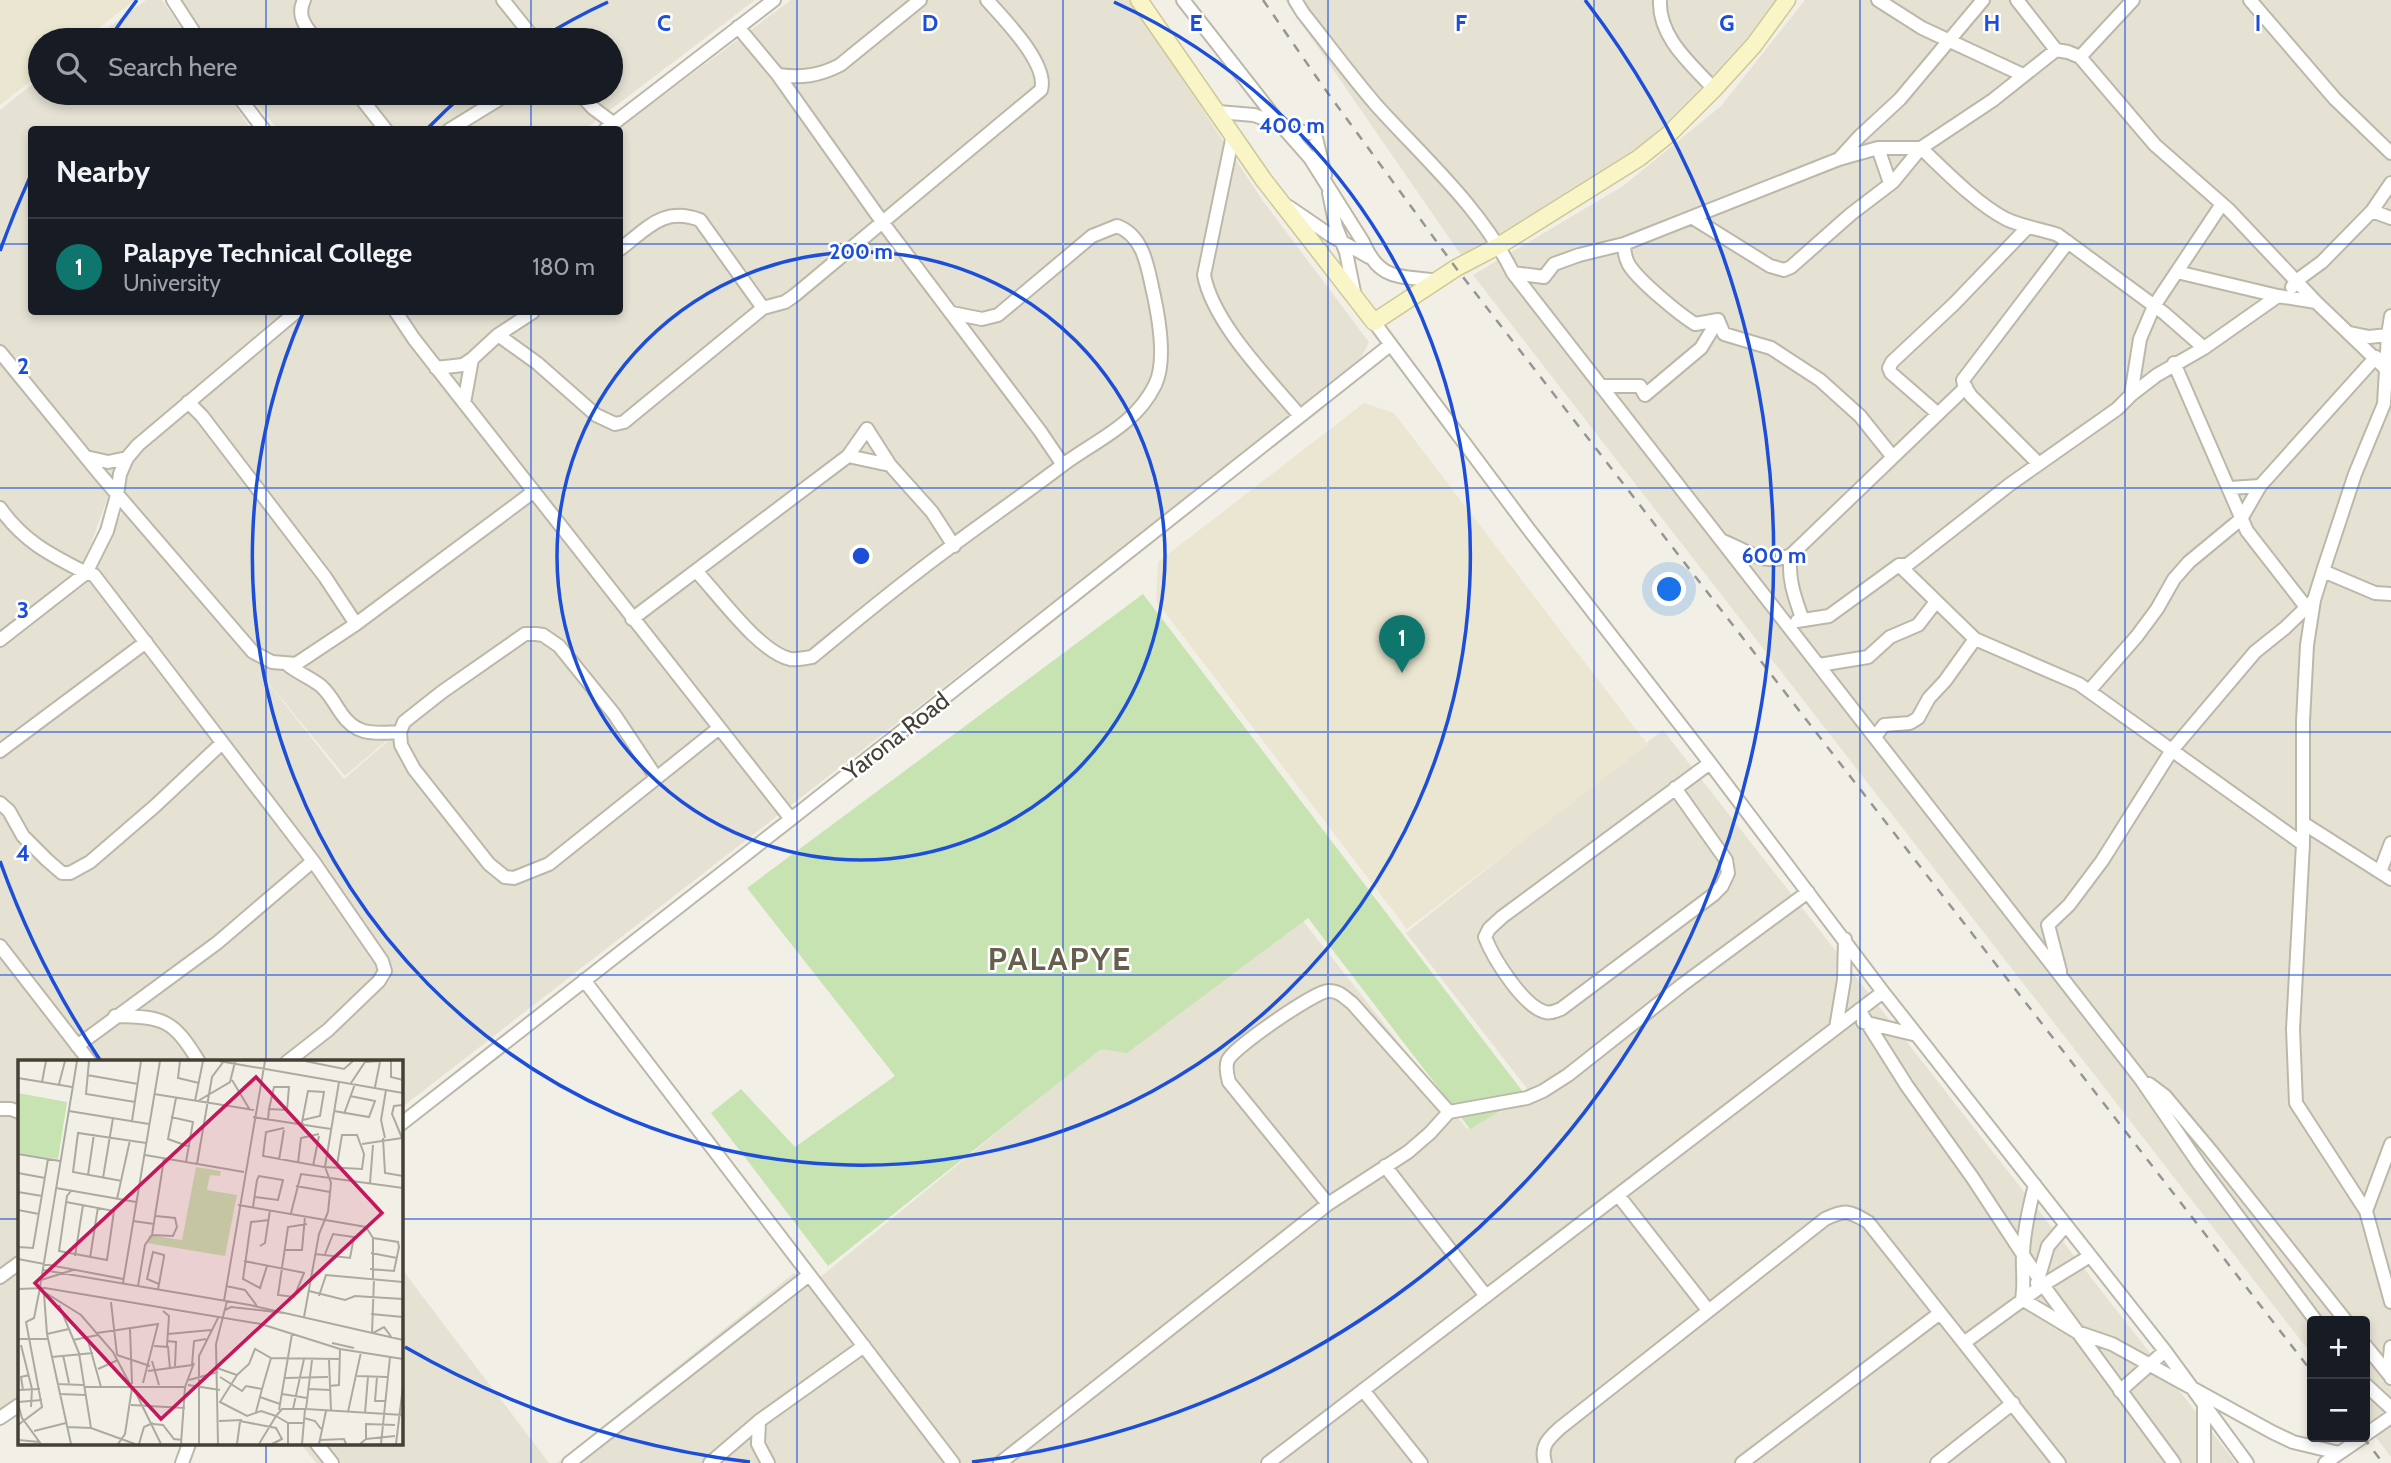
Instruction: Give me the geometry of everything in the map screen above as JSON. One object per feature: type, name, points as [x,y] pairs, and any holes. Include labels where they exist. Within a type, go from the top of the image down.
[{"type":"street","points":[[173,0],[192,28]]},
{"type":"street","points":[[304,0],[299,10],[307,28]]},
{"type":"street","points":[[503,0],[525,28]]},
{"type":"street","points":[[590,105],[609,126],[774,0]]},
{"type":"street","points":[[778,75],[812,76],[827,72],[840,65],[920,0]]},
{"type":"street","points":[[498,335],[537,362],[596,415],[615,424],[624,422],[763,308],[785,302],[883,223],[1043,86],[1035,61],[1019,37],[987,0]]},
{"type":"street","points":[[1139,0],[1280,201],[1883,992],[2165,1351],[2247,1463]]},
{"type":"street","points":[[1183,0],[1310,158],[1363,242],[1369,257]]},
{"type":"street","points":[[1295,0],[1376,104],[1437,168],[1500,245],[1513,273],[2140,1078],[2312,1316]]},
{"type":"street","points":[[1660,0],[1663,24],[1668,35],[1714,89]]},
{"type":"street","points":[[1374,323],[1437,281],[1639,158],[1670,134],[1754,45],[1787,0]]},
{"type":"street","points":[[1878,0],[1922,28],[2023,75]]},
{"type":"street","points":[[1839,159],[1900,99],[1983,0]]},
{"type":"street","points":[[2017,0],[2056,50],[2080,57],[2155,145],[2222,204],[2316,302],[2389,372]]},
{"type":"street","points":[[2080,57],[2133,0]]},
{"type":"street","points":[[2250,0],[2336,99],[2391,153]]},
{"type":"street","points":[[738,27],[778,75],[883,223],[1040,430],[1063,465]]},
{"type":"street","points":[[1693,218],[1770,266],[1784,270],[1791,267],[1850,214],[1890,183],[1921,148],[1993,100],[2056,50]]},
{"type":"street","points":[[245,105],[261,126]]},
{"type":"street","points":[[366,105],[383,126]]},
{"type":"street","points":[[455,126],[490,105]]},
{"type":"street","points":[[1218,112],[1254,115],[1298,131],[1315,134],[1355,296]]},
{"type":"street","points":[[1233,135],[1204,275],[1207,294],[1222,320],[1300,416]]},
{"type":"street","points":[[1513,273],[1544,277],[1554,264],[1624,244],[1839,159],[1878,148],[1921,148],[1958,183],[2003,217],[2027,228],[2058,235],[2154,306],[2204,348]]},
{"type":"street","points":[[1878,148],[1890,183]]},
{"type":"street","points":[[1788,625],[1802,618],[1829,616],[1899,565],[1907,565],[2039,464],[2108,416],[2174,363],[2204,348],[2281,296],[2322,262],[2372,211],[2391,183]]},
{"type":"street","points":[[1280,201],[1341,242],[1369,257],[1382,271],[1396,277],[1437,281]]},
{"type":"street","points":[[2131,395],[2140,339],[2154,306],[2222,204]]},
{"type":"street","points":[[2372,211],[2391,218]]},
{"type":"street","points":[[623,247],[667,216],[687,215],[700,220],[763,308]]},
{"type":"street","points":[[696,571],[757,639],[791,660],[812,657],[912,576],[1063,465],[1127,422],[1154,389],[1160,373],[1162,360],[1154,296],[1145,258],[1133,234],[1117,226],[1096,233],[998,315],[982,319],[952,313]]},
{"type":"street","points":[[1937,414],[1889,368],[2027,228]]},
{"type":"street","points":[[2039,464],[1972,396],[1963,380],[2068,243]]},
{"type":"street","points":[[1624,244],[1624,253],[1634,271],[1680,313],[1695,324],[1718,320]]},
{"type":"street","points":[[2176,272],[2316,302]]},
{"type":"street","points":[[0,640],[86,573],[107,531],[120,474],[127,458],[138,444],[292,315]]},
{"type":"street","points":[[398,315],[436,368],[791,819]]},
{"type":"street","points":[[436,368],[463,365],[498,335],[528,315]]},
{"type":"street","points":[[2391,317],[2389,372],[2384,404],[2355,474],[2310,603],[2303,721],[2303,844],[2293,1029],[2296,1103],[2366,1211],[2391,1302]]},
{"type":"street","points":[[1602,386],[1640,386],[1645,395],[1701,348],[1718,320]]},
{"type":"street","points":[[1718,320],[1724,334],[1770,348],[1821,380],[1860,416],[1892,456]]},
{"type":"street","points":[[2349,333],[2370,337],[2390,335]]},
{"type":"street","name":"Yarona Road","points":[[402,1123],[1390,345]]},
{"type":"street","points":[[0,352],[117,495],[253,652],[272,662],[296,664],[356,624],[533,492]]},
{"type":"street","points":[[2089,691],[2137,636],[2174,579],[2189,562],[2241,519],[2260,486],[2376,357]]},
{"type":"street","points":[[464,403],[472,359]]},
{"type":"street","points":[[2174,363],[2230,488],[2241,519],[2257,545],[2310,603]]},
{"type":"street","points":[[1723,541],[1761,558],[1777,561],[1791,555],[1966,387]]},
{"type":"street","points":[[188,402],[202,416],[320,569],[356,624]]},
{"type":"street","points":[[632,619],[848,456],[867,429],[890,465],[932,512],[954,546]]},
{"type":"street","points":[[848,456],[890,465]]},
{"type":"street","points":[[86,457],[108,462],[127,458]]},
{"type":"street","points":[[2230,488],[2260,486]]},
{"type":"street","points":[[2,514],[40,550],[94,575],[313,861],[376,949],[385,971],[379,981],[328,1030],[290,1060]]},
{"type":"street","points":[[1791,555],[1791,582],[1802,618]]},
{"type":"street","points":[[1899,565],[1935,603],[1975,639],[2079,684],[2303,844]]},
{"type":"street","points":[[2323,571],[2375,593],[2391,594]]},
{"type":"street","points":[[1819,665],[1868,657],[1890,637],[1918,625],[1935,603]]},
{"type":"street","points":[[2062,978],[2048,925],[2069,905],[2102,862],[2172,750],[2255,652],[2310,603]]},
{"type":"street","points":[[656,777],[614,714],[559,646],[543,635],[525,634],[442,692],[404,722],[400,732],[401,746],[414,769],[489,864],[505,877],[522,876],[549,864],[719,728]]},
{"type":"street","points":[[1875,737],[1884,725],[1910,723],[1918,718],[1929,698],[1945,681],[1975,639]]},
{"type":"street","points":[[0,751],[146,642]]},
{"type":"street","points":[[288,665],[319,684],[351,724],[365,732],[380,735],[400,732]]},
{"type":"street","points":[[0,803],[9,811],[23,836],[47,860],[62,873],[70,873],[90,862],[221,744]]},
{"type":"street","points":[[1675,788],[1726,860],[1728,873],[1722,886],[1689,915],[1561,1009],[1549,1014],[1538,1010],[1496,960],[1485,937],[1489,929],[1502,917],[1675,788],[1710,763]]},
{"type":"street","points":[[2303,823],[2385,875],[2391,843]]},
{"type":"street","points":[[77,1046],[114,1016],[217,943],[313,861]]},
{"type":"street","points":[[1000,1463],[1328,1204],[1423,1139],[1449,1112],[1527,1098],[1543,1091],[1569,1075],[1682,985],[1808,892]]},
{"type":"street","points":[[1840,1025],[1845,940]]},
{"type":"street","points":[[0,946],[88,1060]]},
{"type":"street","points":[[584,980],[953,1463]]},
{"type":"street","points":[[1328,1204],[1229,1082],[1226,1069],[1228,1058],[1266,1027],[1324,991],[1336,991],[1352,1003],[1449,1112]]},
{"type":"street","points":[[1268,1463],[1883,992]]},
{"type":"street","points":[[1859,1010],[1907,1086],[1972,1177],[2039,1284],[2174,1463]]},
{"type":"street","points":[[114,1016],[148,1017],[169,1024],[184,1038],[198,1060]]},
{"type":"street","points":[[1840,1025],[1867,1022],[1917,1035]]},
{"type":"street","points":[[2140,1078],[2165,1096],[2342,1316]]},
{"type":"street","points":[[0,1109],[18,1112]]},
{"type":"street","points":[[2179,1134],[2196,1134]]},
{"type":"street","points":[[2366,1211],[2391,1144]]},
{"type":"street","points":[[1385,1166],[1486,1296]]},
{"type":"street","points":[[2022,1299],[2025,1282],[2022,1254],[2026,1216],[2035,1185]]},
{"type":"street","points":[[1618,1195],[1708,1310]]},
{"type":"street","points":[[1545,1463],[1542,1455],[1546,1440],[1825,1219],[1850,1211],[1868,1222],[2059,1463]]},
{"type":"street","points":[[2039,1284],[2048,1246],[2066,1225]]},
{"type":"street","points":[[1965,1342],[2039,1284],[2090,1256]]},
{"type":"street","points":[[0,1277],[18,1265]]},
{"type":"street","points":[[569,1463],[809,1275]]},
{"type":"street","points":[[2022,1299],[2077,1332],[2112,1344],[2194,1391],[2293,1442],[2339,1453]]},
{"type":"street","points":[[1742,1463],[1941,1313]]},
{"type":"street","points":[[710,1463],[759,1421],[864,1346]]},
{"type":"street","points":[[2391,1347],[2391,1378]]},
{"type":"street","points":[[2120,1391],[2165,1351]]},
{"type":"street","points":[[2370,1351],[2391,1378]]},
{"type":"street","points":[[2370,1389],[2391,1408]]},
{"type":"street","points":[[1363,1390],[1421,1463]]},
{"type":"street","points":[[1937,1463],[2013,1403]]},
{"type":"street","points":[[0,1418],[18,1406]]},
{"type":"street","points":[[2204,1406],[2204,1463]]},
{"type":"street","points":[[2370,1432],[2391,1417]]},
{"type":"street","points":[[759,1421],[758,1444],[768,1463]]},
{"type":"street","points":[[2325,1463],[2355,1442]]},
{"type":"street","points":[[181,1463],[188,1446]]},
{"type":"street","points":[[319,1446],[332,1463]]},
{"type":"shaded area","points":[[0,0],[135,0],[99,28],[28,28],[28,83],[0,105]]},
{"type":"shaded area","points":[[146,0],[162,0],[182,28],[108,28]]},
{"type":"shaded area","points":[[178,0],[755,0],[623,100],[623,28],[200,28]]},
{"type":"shaded area","points":[[791,0],[1130,0],[1263,201],[1369,342],[1357,366],[402,1107],[402,1060],[18,1060],[18,1400],[0,1412],[0,649],[90,578],[124,509],[0,347],[0,110],[28,88],[28,105],[234,105],[249,126],[28,126],[28,315],[623,315],[622,126]],"holes":[[[492,651],[344,779],[257,669],[345,776]]]},
{"type":"shaded area","points":[[1285,0],[1780,0],[1722,72],[1631,155],[1463,258]]},
{"type":"shaded area","points":[[1805,0],[2391,0],[2391,1457],[2370,1430],[2370,1316],[2307,1316],[2307,1349],[1473,275],[1623,186],[1721,106]]},
{"type":"shaded area","points":[[258,105],[617,105],[589,126],[275,126]]},
{"type":"shaded area","points":[[0,356],[109,494],[81,571],[0,632]]},
{"type":"shaded area","points":[[1364,403],[1394,413],[1648,745],[1407,929],[1156,601],[1158,562]]},
{"type":"shaded area","points":[[1663,730],[2236,1463],[557,1463],[794,1273],[807,1288],[1100,1048],[1127,1052],[1303,921],[1467,1129],[1532,1095],[1406,933]]},
{"type":"shaded area","points":[[402,1269],[549,1463],[316,1463],[303,1446],[402,1446]]},
{"type":"green space","points":[[1143,594],[1526,1096],[1470,1129],[1308,918],[1127,1053],[1101,1049],[828,1266],[711,1113],[741,1089],[795,1147],[895,1076],[747,888]]},
{"type":"railway","points":[[1263,0],[1456,268],[2307,1366]]},
{"type":"railway","points":[[2367,1442],[2383,1463]]},
{"type":"place","name":"Palapye Technical College","points":[[1402,673]]},
{"type":"district","name":"PALAPYE","points":[[1060,958]]}]
